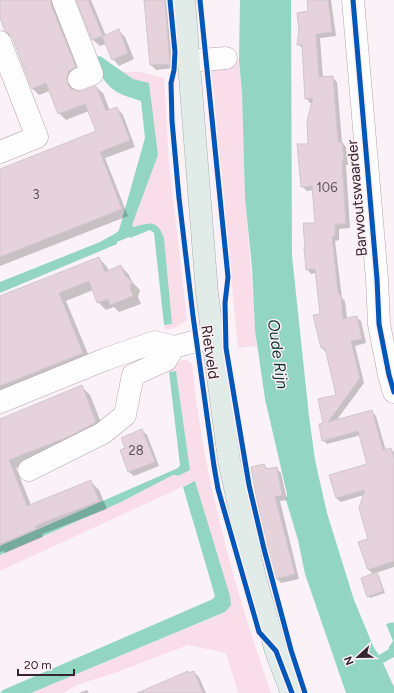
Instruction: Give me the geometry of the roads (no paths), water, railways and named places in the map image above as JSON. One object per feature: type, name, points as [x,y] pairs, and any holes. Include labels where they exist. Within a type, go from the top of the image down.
[{"type":"main road","name":"Rietveld","points":[[184,0],[207,293],[229,460],[253,571],[276,651],[292,693]]},
{"type":"street","points":[[63,0],[92,74],[79,79]]},
{"type":"street","name":"Barwoutswaarder","points":[[353,0],[376,271],[379,324],[389,375],[394,392]]},
{"type":"street","points":[[0,42],[37,136],[0,152]]},
{"type":"street","points":[[189,61],[226,58]]},
{"type":"street","points":[[0,402],[106,359],[155,342],[174,347],[196,341],[212,339]]},
{"type":"street","points":[[29,470],[103,433],[125,415],[133,374],[166,360],[174,347]]},
{"type":"water","name":"Oude Rijn","points":[[240,0],[291,0],[292,256],[315,460],[327,513],[354,600],[374,648],[379,655],[389,649],[393,641],[386,624],[393,622],[394,624],[394,657],[383,663],[394,687],[394,693],[346,693],[305,574],[298,540],[286,500],[287,494],[265,399],[255,330],[252,268],[245,198],[242,93],[239,60]]},
{"type":"water","points":[[100,56],[133,79],[149,83],[158,155],[132,225],[134,227],[145,224],[156,225],[164,238],[172,324],[164,325],[154,233],[150,230],[117,242],[117,244],[0,293],[0,282],[100,242],[119,230],[145,138],[141,101],[120,93],[109,86],[102,77],[94,58]]},
{"type":"water","points":[[176,371],[190,470],[178,476],[173,475],[121,502],[0,555],[0,546],[178,468],[180,465],[169,372]]},
{"type":"water","points":[[195,481],[230,596],[231,605],[225,612],[31,693],[0,693],[3,690],[213,599],[215,596],[183,487]]}]
